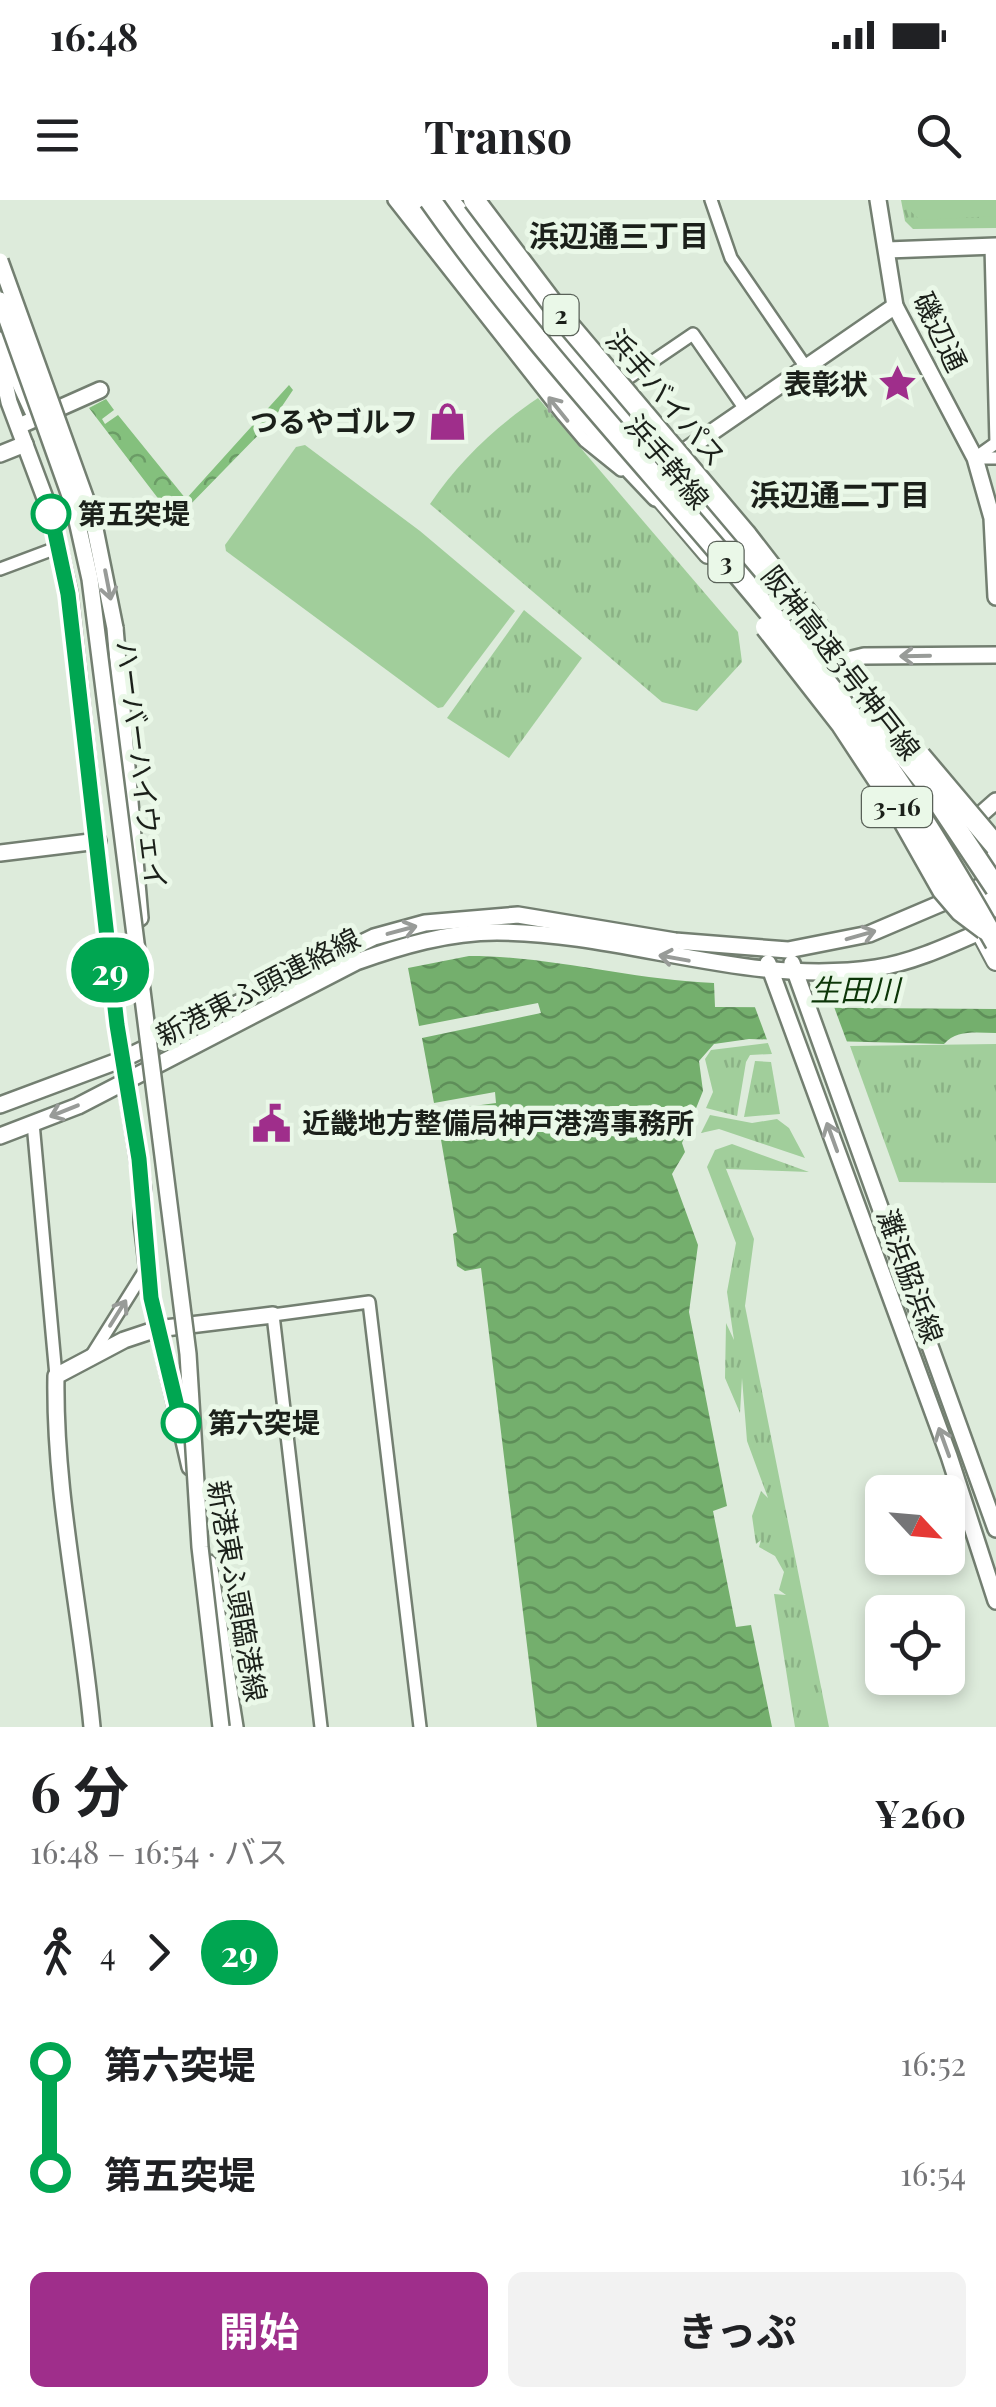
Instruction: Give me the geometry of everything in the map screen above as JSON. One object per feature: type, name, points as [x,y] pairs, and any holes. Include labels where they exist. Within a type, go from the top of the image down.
[{"type":"highway","name":"2","points":[[410,200],[566,398],[657,496]]},
{"type":"highway","name":"阪神高速3号神戸線","points":[[427,200],[746,587]]},
{"type":"highway","name":"阪神高速3号神戸線","points":[[452,200],[926,783],[991,884]]},
{"type":"highway","name":"浜手バイパス","points":[[474,200],[570,327],[746,535],[828,642],[836,663]]},
{"type":"highway","name":"3-16","points":[[746,587],[774,641],[841,723],[895,804],[944,890],[960,911],[992,933]]},
{"type":"highway","name":"3-16","points":[[870,713],[909,744],[996,846]]},
{"type":"main road","name":"浜手幹線","points":[[427,200],[467,264],[657,496],[846,716],[961,894],[992,933],[996,961]]},
{"type":"main road","name":"浜手幹線","points":[[452,200],[674,459],[996,861]]},
{"type":"street","points":[[394,200],[432,254],[585,441],[657,496]]},
{"type":"street","points":[[711,200],[731,258],[805,366]]},
{"type":"street","name":"磯辺通","points":[[878,200],[894,306],[975,458],[992,518],[996,597]]},
{"type":"street","points":[[886,250],[994,246],[996,443],[975,458]]},
{"type":"street","points":[[0,260],[103,556],[115,628],[144,994]]},
{"type":"street","name":"ハーバーハイウェイ","points":[[0,300],[74,507],[90,579],[188,1354],[200,1547],[218,1727]]},
{"type":"street","points":[[674,459],[894,306]]},
{"type":"street","name":"ハーバーハイウェイ","points":[[0,322],[66,508],[103,712],[180,1352],[194,1553],[218,1727]]},
{"type":"street","points":[[615,388],[692,334],[745,409]]},
{"type":"street","points":[[0,340],[34,414]]},
{"type":"street","name":"新港東ふ頭臨港線","points":[[0,360],[9,402],[60,547],[143,1190],[147,1268],[156,1329],[175,1391],[235,1727]]},
{"type":"street","name":"新港東ふ頭臨港線","points":[[0,387],[9,402]]},
{"type":"street","points":[[18,426],[100,390]]},
{"type":"street","points":[[0,454],[26,444]]},
{"type":"street","points":[[975,458],[996,458]]},
{"type":"street","points":[[0,569],[60,547]]},
{"type":"street","points":[[836,663],[864,656],[996,655]]},
{"type":"street","points":[[959,816],[971,822],[996,802]]},
{"type":"street","points":[[0,854],[98,841]]},
{"type":"street","points":[[765,950],[788,950],[868,934],[991,884],[996,909]]},
{"type":"street","name":"新港東ふ頭連絡線","points":[[0,1105],[124,1059],[337,953],[425,924],[518,915],[675,941],[765,950]]},
{"type":"street","name":"新港東ふ頭連絡線","points":[[0,1136],[126,1081],[356,962],[446,937],[492,932],[542,934],[770,971]]},
{"type":"street","points":[[770,971],[878,968],[992,933]]},
{"type":"street","name":"灘浜脇浜線","points":[[765,950],[780,1001],[949,1456],[996,1602]]},
{"type":"street","name":"灘浜脇浜線","points":[[788,950],[996,1529]]},
{"type":"street","points":[[33,1123],[56,1376],[55,1445],[83,1630],[92,1727]]},
{"type":"street","points":[[90,1358],[147,1268]]},
{"type":"street","points":[[56,1376],[156,1329],[368,1302],[420,1727]]},
{"type":"street","points":[[273,1315],[322,1727]]},
{"type":"green space","points":[[901,200],[996,200],[996,228],[913,229],[905,221]]},
{"type":"green space","points":[[906,200],[996,200],[996,216],[920,220],[908,209]]},
{"type":"green space","points":[[289,385],[293,390],[272,421],[182,513],[170,514],[89,408],[106,399],[114,410],[102,419],[105,424],[118,415],[186,499]]},
{"type":"green space","points":[[538,398],[738,632],[742,662],[697,711],[662,702],[430,504],[479,446]]},
{"type":"green space","points":[[305,445],[420,531],[515,611],[443,707],[438,708],[226,551],[225,545],[296,447]]},
{"type":"green space","points":[[524,610],[582,658],[509,758],[447,718]]},
{"type":"green space","points":[[768,1043],[772,1054],[750,1055],[746,1062],[737,1116],[706,1108],[713,1092],[705,1059],[711,1050]]},
{"type":"green space","points":[[996,1044],[996,1183],[899,1182],[850,1046]]},
{"type":"green space","points":[[755,1061],[771,1062],[780,1114],[744,1117]]},
{"type":"green space","points":[[710,1115],[752,1123],[777,1119],[789,1128],[805,1158],[719,1129],[701,1133]]},
{"type":"green space","points":[[732,1144],[809,1172],[726,1169],[754,1239],[745,1306],[829,1727],[795,1727],[774,1594],[786,1595],[779,1590],[784,1572],[775,1556],[759,1547],[761,1540],[756,1544],[752,1516],[761,1491],[768,1498],[747,1441],[742,1378],[740,1413],[725,1378],[726,1323],[734,1340],[727,1292],[736,1243],[707,1167],[715,1150]]},
{"type":"water","points":[[469,956],[714,983],[715,1007],[996,1009],[996,1033],[961,1034],[944,1044],[749,1039],[714,1044],[699,1061],[703,1091],[682,1143],[685,1152],[672,1174],[698,1245],[689,1312],[727,1506],[713,1511],[736,1627],[751,1625],[772,1727],[537,1727],[481,1268],[465,1271],[457,1266],[453,1234],[457,1232],[436,1111],[496,1103],[495,1092],[434,1103],[422,1038],[541,1013],[538,1003],[419,1026],[408,968]]},
{"type":"pier","points":[[753,1002],[833,1004],[850,1050],[769,1045]]},
{"type":"bus line","name":"29","points":[[51,514],[68,594],[106,900],[117,1025],[143,1190],[142,1222],[151,1298],[181,1423]]},
{"type":"place","name":"表彰状","points":[[898,384]]},
{"type":"place","name":"つるやゴルフ","points":[[448,422]]},
{"type":"place","name":"第五突堤","points":[[51,514]]},
{"type":"place","name":"近畿地方整備局神戸港湾事務所","points":[[272,1123]]},
{"type":"place","name":"第六突堤","points":[[181,1423]]},
{"type":"district","name":"浜辺通三丁目","points":[[619,237]]},
{"type":"district","name":"浜辺通二丁目","points":[[840,496]]},
{"type":"water label","name":"生田川","points":[[855,991]]}]
